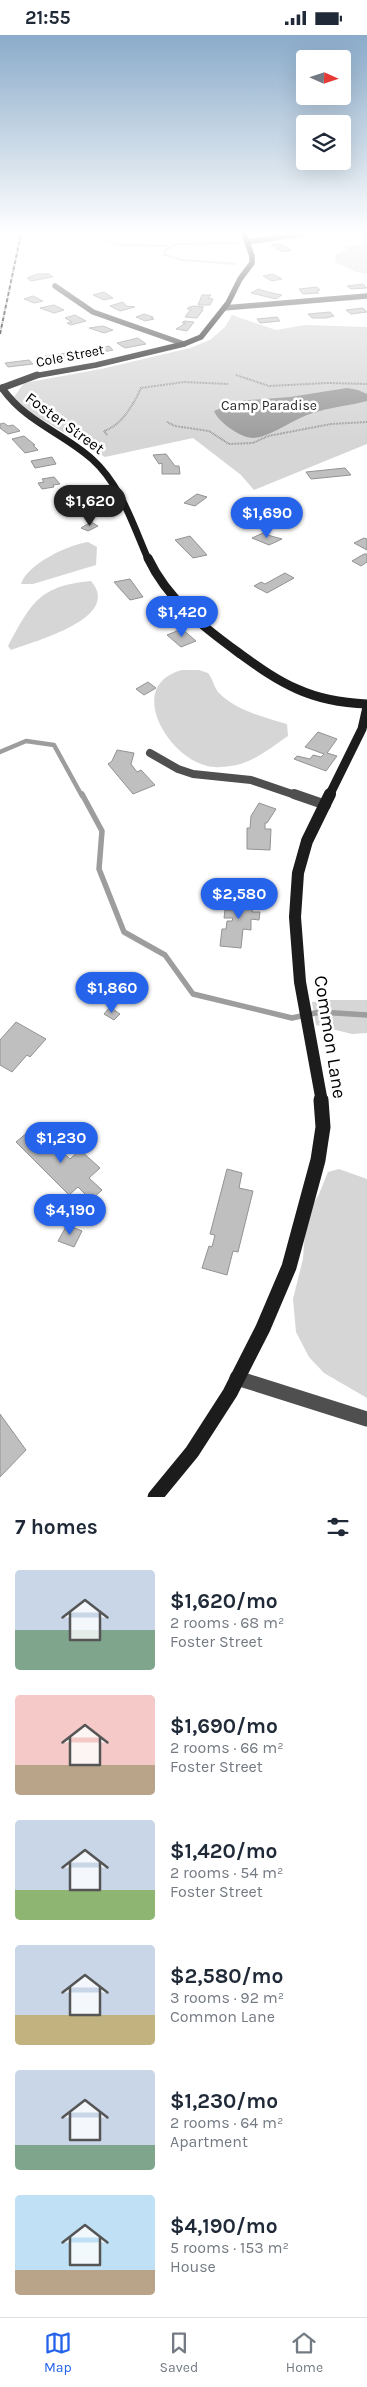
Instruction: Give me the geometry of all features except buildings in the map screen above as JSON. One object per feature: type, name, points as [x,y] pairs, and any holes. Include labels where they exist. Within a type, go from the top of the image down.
[{"type":"street","points":[[79,302],[93,312],[184,344]]},
{"type":"street","name":"Cole Street","points":[[1,388],[39,374],[96,365],[184,344],[201,337],[227,302]]},
{"type":"street","points":[[224,308],[293,302]]},
{"type":"street","name":"Foster Street","points":[[1,388],[14,404],[34,423],[74,446],[92,459],[104,471],[114,485],[162,584],[194,620],[274,677],[303,692],[348,704],[367,705]]},
{"type":"street","name":"Common Lane","points":[[155,1497],[192,1452],[238,1378],[263,1328],[289,1267],[318,1159],[322,1127],[321,1092],[308,1027],[296,945],[295,917],[298,873],[307,841],[362,729],[367,705]]},
{"type":"street","points":[[238,1378],[367,1419]]},
{"type":"lane","points":[[150,753],[178,769],[193,774],[251,780],[326,805]]},
{"type":"path","points":[[236,375],[269,386],[327,383],[367,384]]},
{"type":"path","points":[[107,435],[104,431],[114,428],[122,416],[133,407],[141,388],[184,382],[228,384]]},
{"type":"path","points":[[167,422],[175,426],[209,431],[229,444],[253,443],[268,436],[331,423],[367,422]]},
{"type":"green space","name":"Camp Paradise","points":[[232,315],[276,330],[305,325],[367,327],[367,444],[254,490],[241,475],[193,438],[105,457],[31,413],[14,397],[24,383],[101,369],[190,348],[210,340],[225,327]]},
{"type":"green space","points":[[88,542],[97,547],[96,565],[33,584],[21,584],[31,569],[49,557],[70,547]]},
{"type":"green space","points":[[91,581],[98,594],[95,606],[86,617],[55,634],[11,650],[8,646],[16,631],[31,607],[39,599],[59,587]]},
{"type":"green space","points":[[182,670],[199,670],[208,673],[217,691],[226,699],[251,713],[287,724],[288,736],[260,755],[238,765],[213,767],[192,760],[178,749],[166,735],[158,720],[154,704],[156,690],[165,678]]},
{"type":"green space","points":[[367,1000],[367,1033],[352,1034],[316,1025],[312,1002]]},
{"type":"green space","points":[[339,1169],[367,1179],[367,1398],[324,1373],[309,1357],[296,1332],[293,1299],[303,1259],[306,1217],[319,1194],[328,1172]]},
{"type":"shaded area","points":[[347,388],[367,394],[367,401],[331,408],[304,416],[260,437],[249,438],[243,436],[220,420],[214,411],[238,401],[290,397]]},
{"type":"waterway","points":[[0,752],[26,741],[54,745],[82,796]]},
{"type":"waterway","points":[[82,794],[102,831],[99,869],[124,932],[165,955],[193,994],[292,1018],[320,1012],[367,1015]]},
{"type":"railway","points":[[0,334],[7,302]]}]
